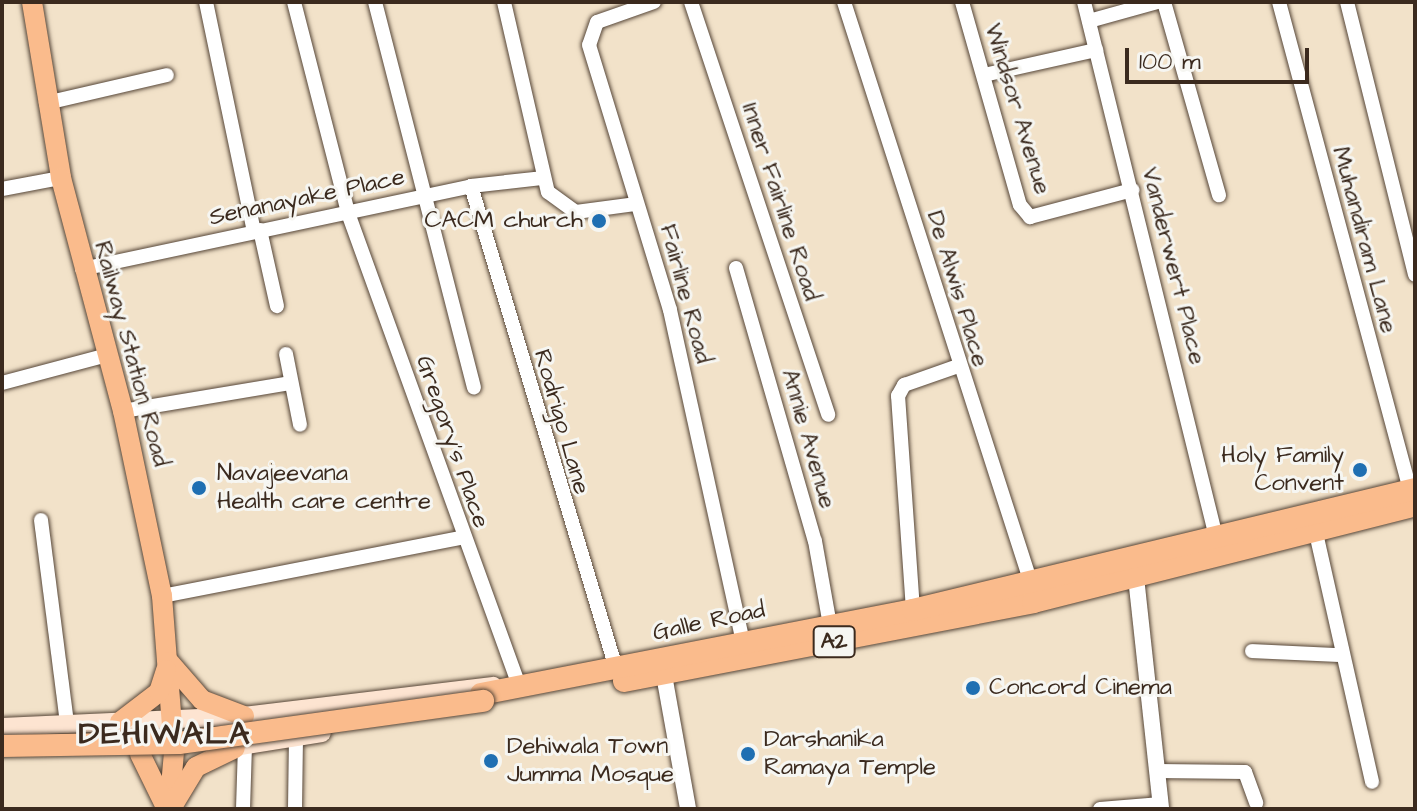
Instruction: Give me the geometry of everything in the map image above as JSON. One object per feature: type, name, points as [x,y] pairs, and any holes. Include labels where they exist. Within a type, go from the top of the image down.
[{"type":"highway","name":"Galle Road","points":[[527,687],[664,675],[1135,569],[1316,533],[1413,494]]},
{"type":"highway","name":"Galle Road","points":[[2,746],[179,743],[482,697],[743,641],[913,610],[1031,583],[1135,569],[1217,541],[1413,494]]},
{"type":"highway","name":"Galle Road","points":[[2,734],[178,729],[482,697]]},
{"type":"main road","name":"Railway Station Road","points":[[30,2],[61,178],[82,269],[123,411],[162,596],[174,752],[169,809]]},
{"type":"main road","points":[[169,662],[202,700],[244,716]]},
{"type":"main road","points":[[120,722],[159,692],[169,662]]},
{"type":"main road","points":[[2,727],[244,716],[527,687]]},
{"type":"main road","points":[[2,755],[140,754],[240,747],[302,737],[527,687]]},
{"type":"main road","points":[[302,737],[299,724],[305,709]]},
{"type":"main road","points":[[87,723],[94,739],[87,755]]},
{"type":"main road","points":[[140,754],[169,809],[196,767],[240,747]]},
{"type":"street","points":[[206,2],[257,231],[277,306]]},
{"type":"street","name":"Gregory's Place","points":[[294,2],[348,213],[461,538],[527,687]]},
{"type":"street","points":[[375,2],[474,388]]},
{"type":"street","points":[[504,2],[542,178],[548,192],[576,212],[599,214],[636,204]]},
{"type":"street","name":"Fairline Road","points":[[654,2],[597,22],[589,45],[670,310],[743,641]]},
{"type":"street","name":"Inner Fairline Road","points":[[691,2],[828,415]]},
{"type":"street","name":"De Alwis Place","points":[[844,2],[958,366],[1031,583]]},
{"type":"street","name":"Windsor Avenue","points":[[962,2],[1020,205],[1030,217],[1132,190]]},
{"type":"street","name":"Vanderwert Place","points":[[1084,2],[1217,541]]},
{"type":"street","points":[[1089,21],[1157,2]]},
{"type":"street","points":[[1164,2],[1219,195]]},
{"type":"street","name":"Muhandiram Lane","points":[[1279,2],[1413,494]]},
{"type":"street","points":[[1347,2],[1415,275]]},
{"type":"street","points":[[984,75],[1096,50]]},
{"type":"street","points":[[46,103],[167,75]]},
{"type":"street","points":[[2,189],[61,178]]},
{"type":"street","name":"Senanayake Place","points":[[82,269],[425,195],[542,178]]},
{"type":"street","name":"Rodrigo Lane","points":[[471,186],[616,668]]},
{"type":"street","name":"Annie Avenue","points":[[736,268],[815,541],[830,625]]},
{"type":"street","points":[[286,354],[300,425]]},
{"type":"street","points":[[2,383],[107,355]]},
{"type":"street","points":[[913,610],[898,396],[904,385],[958,366]]},
{"type":"street","points":[[123,411],[290,383]]},
{"type":"street","points":[[41,520],[67,724]]},
{"type":"street","points":[[1316,533],[1338,655],[1372,782]]},
{"type":"street","points":[[162,596],[461,538]]},
{"type":"street","points":[[1100,809],[1161,806],[1135,569]]},
{"type":"street","points":[[1252,651],[1338,655]]},
{"type":"street","points":[[664,675],[688,809]]},
{"type":"street","points":[[295,809],[302,737]]},
{"type":"street","points":[[240,747],[243,809]]},
{"type":"street","points":[[1157,771],[1245,772],[1256,803]]},
{"type":"place","name":"CACM church","points":[[599,221]]},
{"type":"place","name":"Holy Family Convent","points":[[1360,470]]},
{"type":"place","name":"Navajeevana Health care centre","points":[[199,488]]},
{"type":"place","name":"Concord Cinema","points":[[973,688]]},
{"type":"place","name":"Darshanika Ramaya Temple","points":[[748,754]]},
{"type":"place","name":"Dehiwala Town Jumma Mosque","points":[[491,761]]},
{"type":"district","name":"DEHIWALA","points":[[165,734]]}]
